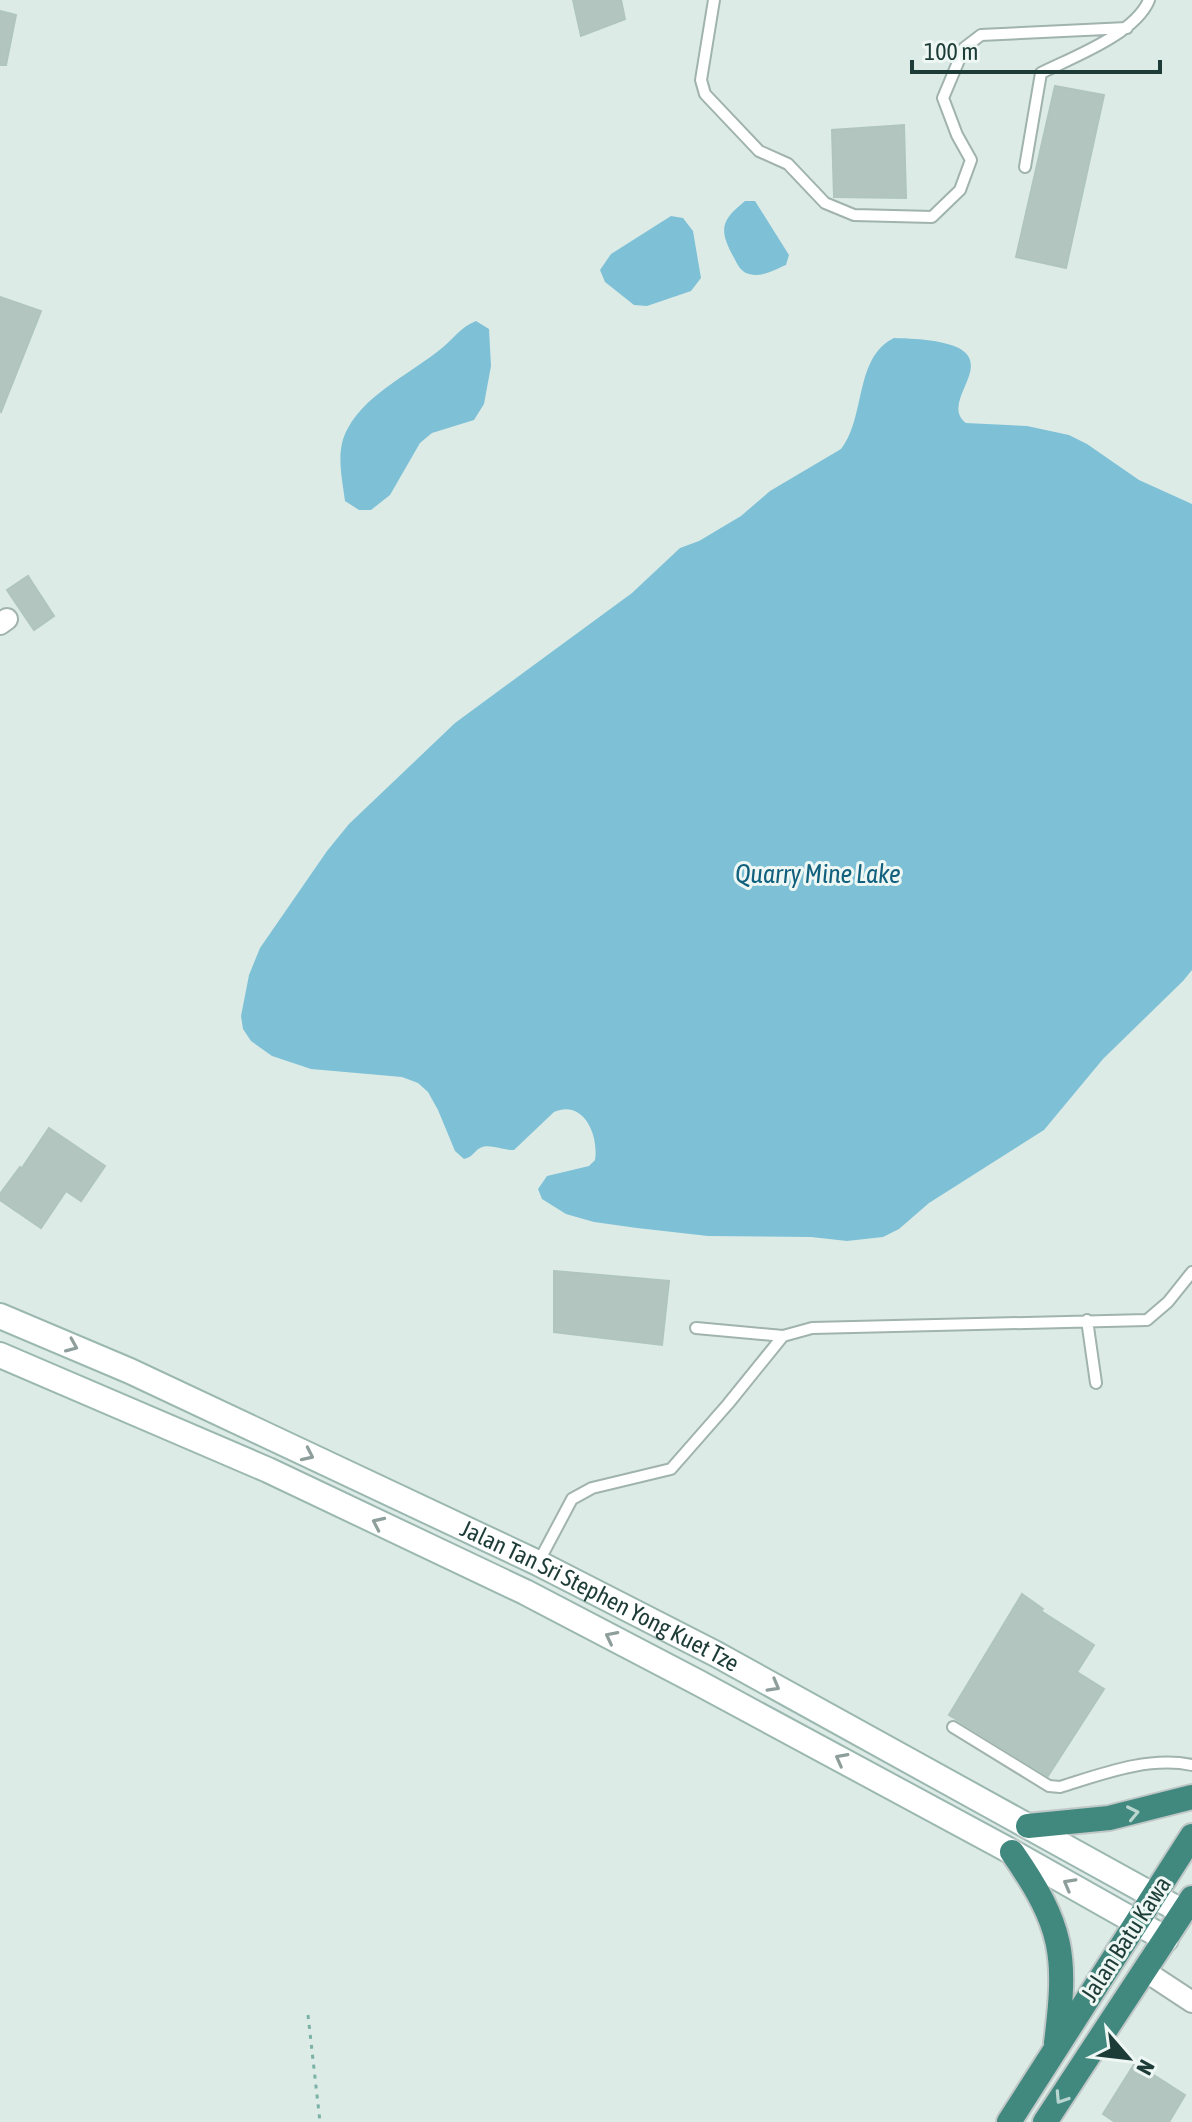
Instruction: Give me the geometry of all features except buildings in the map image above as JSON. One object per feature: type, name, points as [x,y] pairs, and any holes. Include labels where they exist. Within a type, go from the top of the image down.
[{"type":"highway","points":[[1028,1826],[1109,1818],[1192,1797]]},
{"type":"highway","name":"Jalan Batu Kawa","points":[[1009,2122],[1192,1836]]},
{"type":"highway","points":[[1012,1852],[1050,1915],[1062,1958],[1063,1982],[1055,2050]]},
{"type":"highway","name":"Jalan Batu Kawa","points":[[1045,2122],[1188,1905]]},
{"type":"main road","name":"Jalan Tan Sri Stephen Yong Kuet Tze","points":[[0,1316],[130,1371],[538,1563],[716,1654],[1154,1896],[1188,1905]]},
{"type":"main road","name":"Jalan Tan Sri Stephen Yong Kuet Tze","points":[[0,1355],[268,1470],[525,1592],[1012,1852],[1166,1939]]},
{"type":"street","points":[[1145,1971],[1192,2002]]},
{"type":"lane","points":[[714,0],[701,80],[705,94],[759,151],[788,164],[825,203],[854,215],[932,217],[960,190],[971,160],[957,135],[943,98],[964,48],[981,35],[1127,28]]},
{"type":"lane","points":[[1025,167],[1041,73],[1127,28],[1146,8],[1149,0]]},
{"type":"lane","points":[[696,1328],[783,1336],[812,1328],[1147,1320],[1168,1302],[1192,1272]]},
{"type":"lane","points":[[1087,1320],[1096,1383]]},
{"type":"lane","points":[[538,1563],[572,1499],[592,1488],[671,1469],[783,1336]]},
{"type":"lane","points":[[953,1727],[1049,1786],[1060,1787],[1133,1766],[1192,1765]]},
{"type":"path","points":[[308,2015],[320,2122]]},
{"type":"water","points":[[745,201],[755,201],[789,255],[786,265],[759,275],[746,273],[739,267],[724,231],[727,219]]},
{"type":"water","points":[[671,216],[683,218],[693,231],[701,278],[691,291],[647,306],[634,305],[605,282],[600,270],[611,254]]},
{"type":"water","points":[[476,321],[489,329],[491,366],[484,404],[474,420],[432,433],[420,443],[390,495],[371,510],[359,510],[345,501],[340,464],[342,445],[356,415],[378,394]]},
{"type":"water","name":"Quarry Mine Lake","points":[[894,338],[936,341],[960,349],[970,359],[970,372],[960,399],[959,412],[966,423],[1027,426],[1069,435],[1139,480],[1192,504],[1192,970],[1183,981],[1103,1059],[1044,1130],[929,1203],[899,1229],[883,1237],[847,1241],[811,1237],[708,1236],[594,1222],[566,1214],[542,1199],[538,1189],[547,1176],[589,1166],[595,1160],[592,1131],[581,1115],[574,1111],[565,1109],[554,1112],[514,1150],[484,1147],[464,1159],[455,1151],[428,1092],[418,1083],[402,1077],[311,1069],[272,1056],[251,1041],[243,1029],[241,1016],[249,975],[260,948],[349,824],[455,723],[632,593],[680,548],[699,541],[741,516],[770,491],[841,449],[849,436],[872,359],[881,347]]}]
